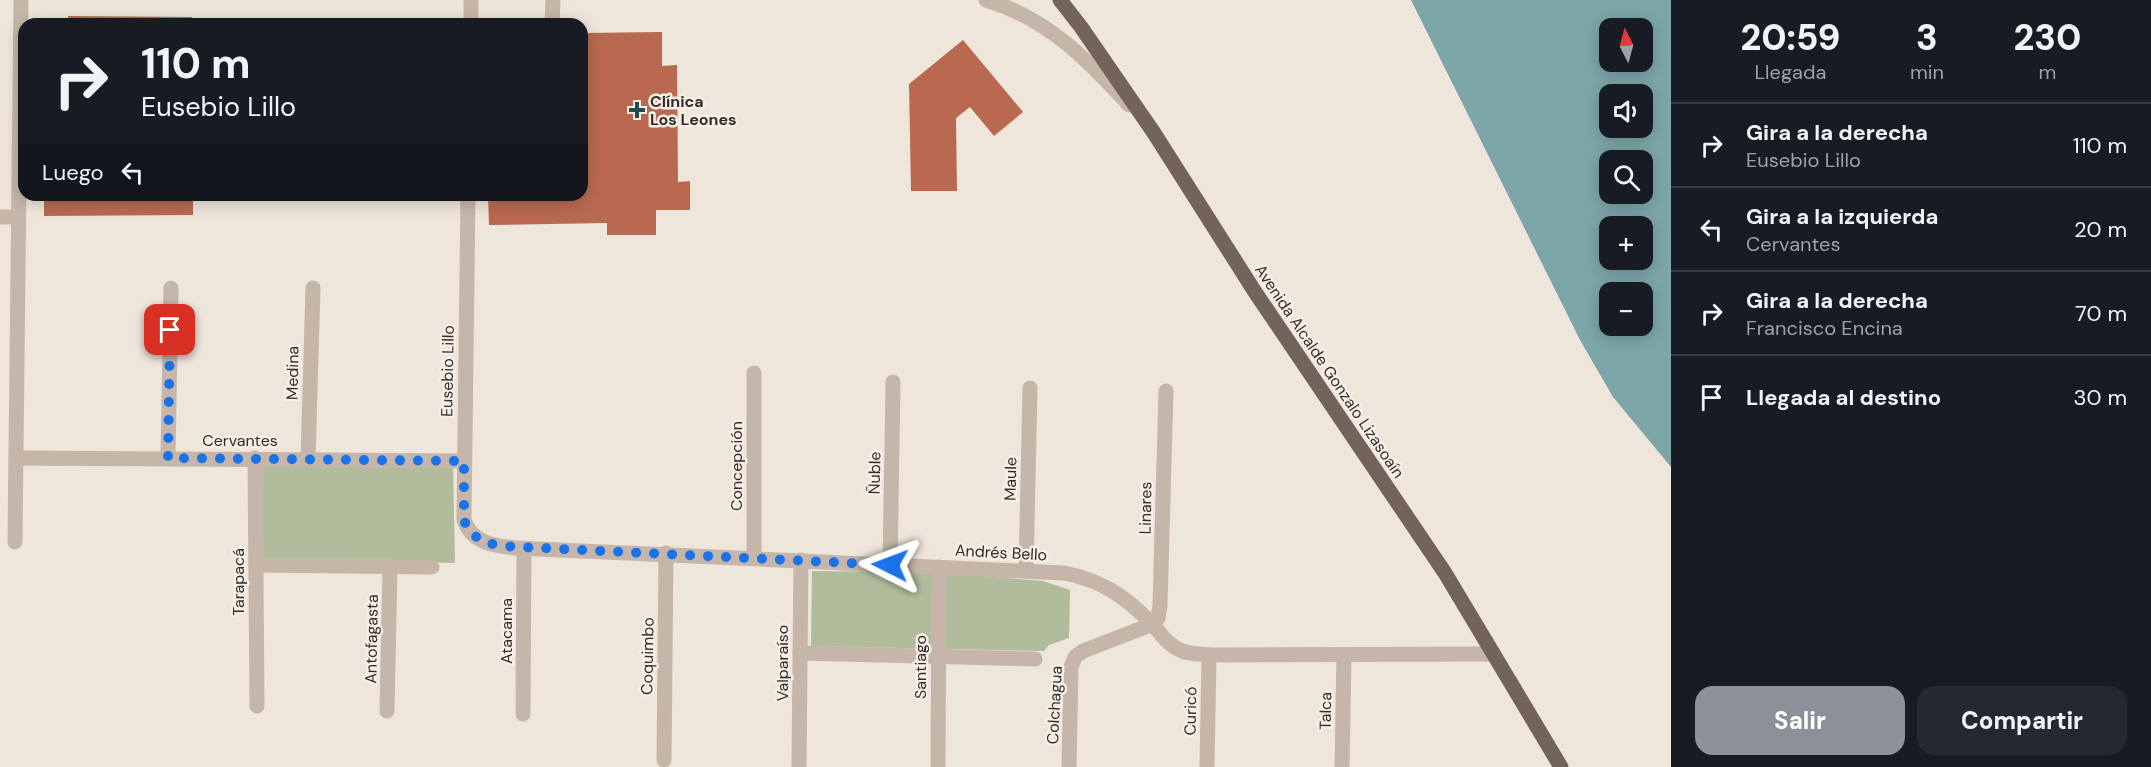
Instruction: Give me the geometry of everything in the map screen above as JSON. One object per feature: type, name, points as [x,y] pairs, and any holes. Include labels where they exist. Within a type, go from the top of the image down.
[{"type":"main road","name":"Avenida Alcalde Gonzalo Lizasoaín","points":[[1060,0],[1154,133],[1254,292],[1444,573],[1561,767]]},
{"type":"street","points":[[21,0],[21,18]]},
{"type":"street","points":[[471,0],[471,18]]},
{"type":"street","points":[[552,18],[553,0]]},
{"type":"street","points":[[986,0],[1002,5],[1054,32],[1096,68],[1154,133]]},
{"type":"street","points":[[1053,0],[1081,27]]},
{"type":"street","points":[[15,542],[18,201]]},
{"type":"street","name":"Eusebio Lillo","points":[[468,201],[464,520],[472,535],[481,540]]},
{"type":"street","points":[[0,217],[18,218]]},
{"type":"street","points":[[168,458],[171,288]]},
{"type":"street","name":"Medina","points":[[308,459],[313,288]]},
{"type":"street","name":"Concepción","points":[[754,373],[754,558]]},
{"type":"street","name":"Ñuble","points":[[890,565],[893,382]]},
{"type":"street","name":"Maule","points":[[1026,571],[1030,388]]},
{"type":"street","name":"Linares","points":[[1153,624],[1158,618],[1160,605],[1166,391]]},
{"type":"street","name":"Cervantes","points":[[16,458],[464,461]]},
{"type":"street","name":"Tarapacá","points":[[255,458],[257,706]]},
{"type":"street","name":"Andrés Bello","points":[[481,540],[500,546],[524,548],[1064,573],[1101,583],[1132,604],[1153,624],[1166,641],[1183,651],[1209,655],[1494,654]]},
{"type":"street","name":"Atacama","points":[[523,714],[524,548]]},
{"type":"street","name":"Coquimbo","points":[[664,760],[666,554]]},
{"type":"street","name":"Valparaíso","points":[[799,767],[801,560]]},
{"type":"street","points":[[256,565],[432,567]]},
{"type":"street","name":"Antofagasta","points":[[387,711],[390,566]]},
{"type":"street","name":"Santiago","points":[[938,767],[939,567]]},
{"type":"street","name":"Colchagua","points":[[1069,767],[1071,667],[1075,657],[1083,651],[1153,624]]},
{"type":"street","points":[[800,653],[1035,659]]},
{"type":"street","name":"Curicó","points":[[1207,767],[1209,655]]},
{"type":"street","name":"Talca","points":[[1342,767],[1344,655]]},
{"type":"green space","points":[[255,458],[453,462],[455,563],[260,559]]},
{"type":"green space","points":[[812,571],[930,572],[1043,581],[1070,590],[1069,638],[1049,645],[1044,651],[811,646]]},
{"type":"water","points":[[1411,0],[1671,0],[1671,467],[1613,397],[1580,340]]},
{"type":"building","points":[[68,16],[192,17],[192,18],[68,18]]},
{"type":"building","points":[[662,32],[662,66],[677,65],[678,182],[690,181],[690,210],[656,210],[656,235],[607,235],[607,223],[489,225],[488,201],[588,201],[588,33]]},
{"type":"building","points":[[963,40],[1023,112],[994,136],[970,107],[956,118],[957,191],[911,191],[909,84]]},
{"type":"building","points":[[44,201],[193,201],[193,215],[44,216]]},
{"type":"place","name":"Clínica Los Leones","points":[[637,110]]},
{"type":"route","points":[[170,330],[168,458],[464,461],[464,520],[472,535],[491,544],[516,548],[890,565]]}]
